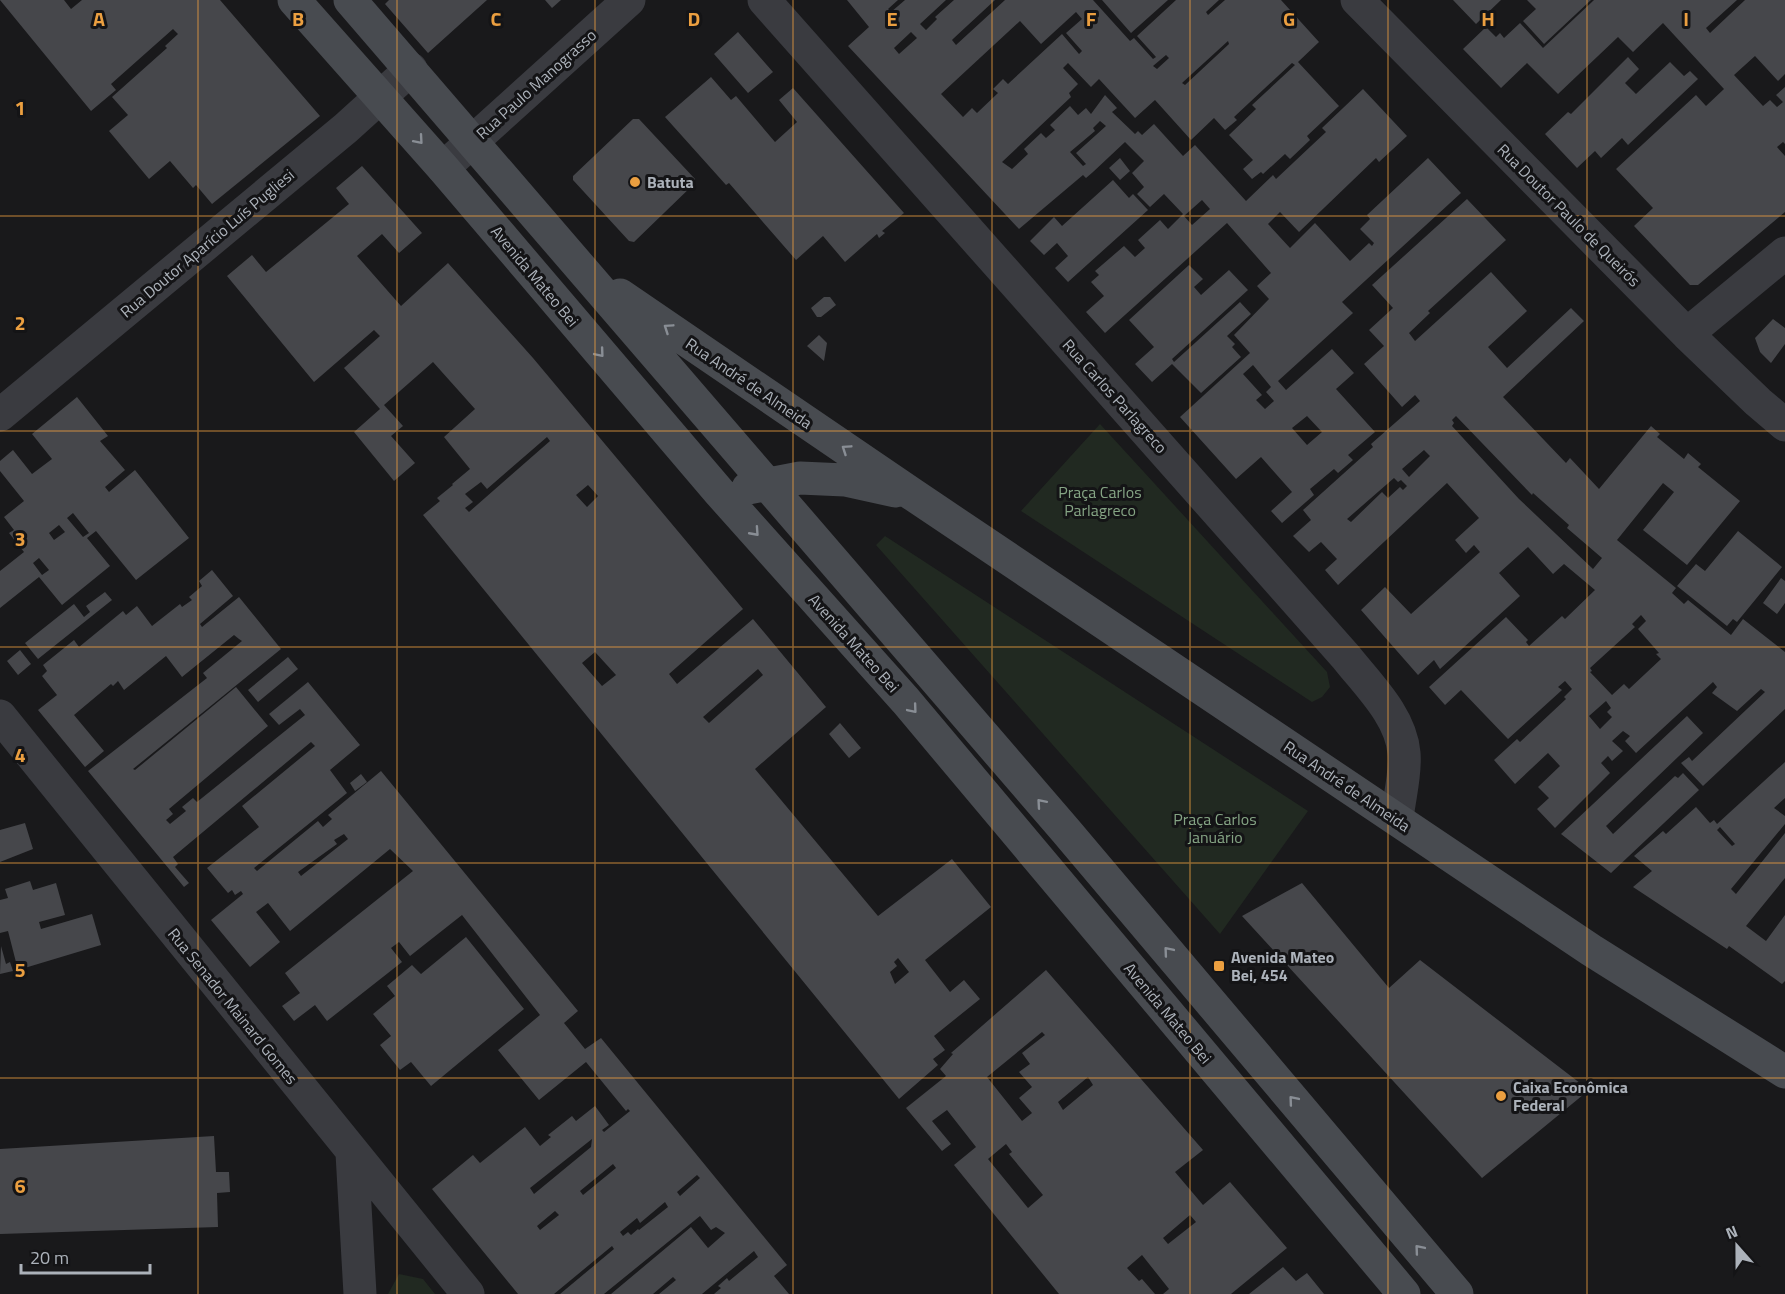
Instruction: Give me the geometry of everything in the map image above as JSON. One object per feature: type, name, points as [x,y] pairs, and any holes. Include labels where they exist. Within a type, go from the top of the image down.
[{"type":"main road","name":"Avenida Mateo Bei","points":[[294,0],[443,168],[720,493],[906,700],[1404,1294]]},
{"type":"main road","points":[[350,0],[1066,831],[1457,1294]]},
{"type":"main road","name":"Rua André de Almeida","points":[[586,272],[1591,950],[1785,1072]]},
{"type":"main road","name":"Rua André de Almeida","points":[[720,493],[800,478],[846,480],[912,494]]},
{"type":"street","name":"Rua Paulo Manograsso","points":[[443,168],[629,0]]},
{"type":"street","name":"Rua Carlos Parlagreco","points":[[764,0],[1346,657],[1385,705],[1400,736],[1404,754],[1397,819]]},
{"type":"street","name":"Rua Doutor Paulo de Queirós","points":[[1357,0],[1687,334],[1758,402],[1785,424]]},
{"type":"street","name":"Rua Doutor Aparício Luís Pugliesi","points":[[0,415],[346,128],[411,69]]},
{"type":"street","points":[[1687,334],[1785,253]]},
{"type":"street","name":"Rua Senador Mainard Gomes","points":[[0,716],[352,1154],[468,1294]]},
{"type":"street","points":[[352,1154],[360,1294]]},
{"type":"green space","name":"Praça Carlos Parlagreco","points":[[1100,424],[1327,672],[1330,687],[1322,697],[1312,702],[1021,511]]},
{"type":"green space","name":"Praça Carlos Januário","points":[[885,536],[1308,811],[1220,934],[876,545]]},
{"type":"green space","points":[[399,1274],[423,1279],[435,1294],[388,1294]]},
{"type":"building","points":[[0,0],[64,0],[71,9],[82,0],[220,0],[320,116],[212,204],[196,185],[193,188],[170,161],[149,179],[109,131],[128,115],[112,97],[167,48],[165,46],[178,34],[173,29],[111,84],[116,90],[91,111]]},
{"type":"building","points":[[389,0],[487,0],[428,53],[385,4]]},
{"type":"building","points":[[545,0],[561,0],[552,8]]},
{"type":"building","points":[[847,0],[898,0],[888,9],[891,12],[905,0],[946,0],[920,24],[926,30],[937,19],[935,17],[954,0],[995,0],[952,40],[956,45],[1005,0],[1093,0],[1130,41],[1134,38],[1153,59],[1156,57],[1137,36],[1176,0],[1219,0],[1206,12],[1208,15],[1225,0],[1281,0],[1319,42],[1298,62],[1339,106],[1307,136],[1310,140],[1290,159],[1285,154],[1263,174],[1261,172],[1252,179],[1243,169],[1253,160],[1229,135],[1256,109],[1252,105],[1295,65],[1292,63],[1234,117],[1237,120],[1225,130],[1214,118],[1191,140],[1155,100],[1135,118],[1099,79],[1091,87],[1068,63],[1063,68],[1078,84],[1069,93],[1071,97],[1002,162],[1012,169],[1028,154],[1024,149],[1041,133],[1046,138],[1055,130],[1050,125],[1070,106],[1078,115],[1086,108],[1091,114],[1105,95],[1117,108],[1112,112],[1135,134],[1138,131],[1142,135],[1154,124],[1183,156],[1195,145],[1246,201],[1273,175],[1276,179],[1326,132],[1322,128],[1363,89],[1407,136],[1379,162],[1376,158],[1299,232],[1280,212],[1268,224],[1290,248],[1315,223],[1350,261],[1369,243],[1372,246],[1374,243],[1360,229],[1370,219],[1367,215],[1428,158],[1461,193],[1342,302],[1353,313],[1278,381],[1286,390],[1332,349],[1354,373],[1336,389],[1375,432],[1348,455],[1353,460],[1338,473],[1334,469],[1310,489],[1314,495],[1282,523],[1271,511],[1292,492],[1261,457],[1236,479],[1180,417],[1250,353],[1234,335],[1269,299],[1257,286],[1271,273],[1227,223],[1105,333],[1086,312],[1104,296],[1091,282],[1099,275],[1095,271],[1124,246],[1135,257],[1145,248],[1138,240],[1160,220],[1168,229],[1183,214],[1164,194],[1150,207],[1137,194],[1144,187],[1132,173],[1144,161],[1125,142],[1086,178],[1083,175],[1019,229],[848,46],[869,27]],"holes":[[[1076,12],[1082,19],[1066,33],[1082,51],[1079,54],[1062,34],[1008,84],[1003,79],[993,89],[998,93],[977,113],[972,108],[963,117],[941,94],[1020,21],[1041,44]],[[911,32],[917,38],[899,54],[894,48]],[[1228,41],[1229,44],[1185,85],[1182,83]],[[1166,55],[1169,58],[1157,69],[1153,66]],[[1100,121],[1106,126],[1076,153],[1086,164],[1083,166],[1070,152],[1095,131],[1093,128]],[[1202,200],[1210,209],[1192,225],[1184,216]],[[1253,365],[1271,387],[1266,392],[1274,401],[1265,409],[1256,400],[1262,395],[1243,374]],[[1307,416],[1322,432],[1307,445],[1292,428]]]},
{"type":"building","points":[[1102,0],[1168,0],[1131,33]]},
{"type":"building","points":[[1453,0],[1501,0],[1476,24]]},
{"type":"building","points":[[1527,0],[1591,0],[1544,44],[1523,21],[1536,9]]},
{"type":"building","points":[[1594,0],[1737,0],[1706,28],[1710,33],[1745,0],[1785,0],[1785,74],[1778,81],[1755,56],[1734,75],[1763,106],[1770,100],[1777,107],[1783,102],[1776,95],[1785,87],[1785,144],[1783,142],[1777,147],[1785,156],[1785,212],[1698,285],[1690,285],[1634,226],[1653,208],[1616,169],[1696,95],[1706,106],[1724,89],[1663,23],[1633,52],[1618,37],[1558,94],[1527,63],[1501,88],[1463,49],[1486,27],[1496,37],[1500,33],[1504,38],[1520,23],[1543,48]]},
{"type":"building","points":[[738,32],[773,72],[748,93],[714,54]]},
{"type":"building","points":[[1628,57],[1639,69],[1625,83],[1636,94],[1670,62],[1684,76],[1690,71],[1698,79],[1628,145],[1622,138],[1601,158],[1595,151],[1577,168],[1545,134],[1568,112],[1571,114]]},
{"type":"building","points":[[711,77],[731,100],[736,96],[775,142],[797,122],[779,100],[793,88],[904,213],[882,231],[885,233],[879,238],[877,234],[845,262],[823,236],[796,260],[729,183],[726,185],[665,117]]},
{"type":"building","name":"Batuta","points":[[633,119],[639,119],[695,179],[695,183],[634,242],[629,241],[573,180],[573,176]]},
{"type":"building","points":[[1120,158],[1130,171],[1120,180],[1109,168]]},
{"type":"building","points":[[362,166],[422,233],[399,253],[382,234],[357,256],[401,306],[448,263],[533,358],[743,609],[669,674],[677,684],[753,619],[826,707],[755,769],[878,916],[952,859],[991,907],[925,960],[950,992],[964,980],[980,999],[934,1036],[945,1050],[933,1059],[938,1065],[899,1099],[423,515],[440,501],[437,498],[470,469],[444,437],[475,409],[433,362],[384,405],[403,426],[391,436],[415,463],[394,481],[354,432],[380,409],[344,368],[380,336],[374,330],[314,382],[227,276],[252,255],[266,272],[349,204],[336,188]],"holes":[[[547,437],[550,441],[469,512],[465,508],[473,502],[465,494],[481,482],[487,489]],[[588,485],[598,496],[587,507],[576,495]],[[595,652],[616,675],[602,686],[582,663]],[[758,669],[763,675],[709,723],[703,717]],[[898,958],[909,972],[895,984],[890,972],[897,966],[894,962]]]},
{"type":"building","points":[[1113,180],[1129,198],[1133,194],[1148,210],[1068,282],[1055,268],[1068,256],[1057,243],[1044,255],[1030,241],[1054,217],[1062,226]]},
{"type":"building","points":[[1467,199],[1506,240],[1428,311],[1430,313],[1409,333],[1415,341],[1491,272],[1527,311],[1488,347],[1507,368],[1571,308],[1584,321],[1503,397],[1566,463],[1570,458],[1599,489],[1651,426],[1660,434],[1657,437],[1684,459],[1688,453],[1701,464],[1698,467],[1740,501],[1687,565],[1643,530],[1674,492],[1663,483],[1617,540],[1676,588],[1672,593],[1684,604],[1688,600],[1731,635],[1743,619],[1785,652],[1785,709],[1703,786],[1681,763],[1689,757],[1692,761],[1765,692],[1761,689],[1737,711],[1712,693],[1717,687],[1713,682],[1636,753],[1625,741],[1630,736],[1623,731],[1612,741],[1623,751],[1612,761],[1608,756],[1601,763],[1610,773],[1555,828],[1537,809],[1549,798],[1538,787],[1560,766],[1548,753],[1515,784],[1494,760],[1517,739],[1520,742],[1566,699],[1564,697],[1572,689],[1565,681],[1558,687],[1562,690],[1508,739],[1461,690],[1445,705],[1429,687],[1506,617],[1528,640],[1526,642],[1529,646],[1562,616],[1565,619],[1595,590],[1564,564],[1553,574],[1528,547],[1499,573],[1520,596],[1440,669],[1434,660],[1418,675],[1361,610],[1385,587],[1411,614],[1480,552],[1474,545],[1466,553],[1455,540],[1479,518],[1447,483],[1338,585],[1325,570],[1337,559],[1321,542],[1309,552],[1293,536],[1311,520],[1303,510],[1373,447],[1371,444],[1420,401],[1415,395],[1402,407],[1364,364],[1384,346],[1369,330],[1393,308],[1372,285]],"holes":[[[1456,416],[1532,495],[1533,493],[1569,525],[1567,528],[1602,558],[1593,569],[1519,499],[1452,426],[1454,423],[1452,420]],[[1424,450],[1430,456],[1409,477],[1402,469]],[[1394,478],[1398,482],[1401,480],[1407,486],[1403,490],[1400,487],[1388,498],[1382,492],[1351,522],[1347,519]],[[1641,615],[1646,621],[1638,629],[1659,653],[1656,654],[1661,659],[1629,689],[1624,684],[1612,695],[1590,672],[1592,671],[1590,668],[1635,627],[1632,624]],[[1606,701],[1611,708],[1607,712],[1612,717],[1600,729],[1589,716]]]},
{"type":"building","points":[[1189,265],[1203,279],[1194,287],[1201,295],[1229,270],[1248,290],[1172,359],[1174,362],[1240,302],[1251,314],[1227,336],[1235,344],[1232,347],[1241,357],[1201,393],[1172,364],[1152,382],[1135,364],[1154,347],[1129,320]]},
{"type":"building","points":[[824,297],[830,297],[836,305],[821,317],[817,317],[811,308]]},
{"type":"building","points":[[1773,319],[1785,328],[1785,344],[1771,363],[1760,352],[1755,338]]},
{"type":"building","points":[[819,335],[827,343],[824,361],[807,346]]},
{"type":"building","points":[[77,397],[108,436],[100,441],[125,470],[105,487],[109,492],[135,470],[189,538],[136,580],[96,531],[87,538],[110,566],[62,605],[39,577],[0,608],[0,571],[24,552],[9,533],[14,530],[4,517],[24,501],[0,471],[0,461],[13,450],[32,474],[52,459],[32,434]],"holes":[[[73,513],[89,533],[83,537],[67,518]],[[59,525],[65,532],[54,540],[49,533]],[[39,558],[49,570],[42,575],[33,563]]]},
{"type":"building","points":[[1738,531],[1782,567],[1737,622],[1733,619],[1727,626],[1677,586],[1696,564],[1705,571]]},
{"type":"building","points":[[212,570],[233,596],[200,624],[202,627],[239,597],[281,649],[133,769],[135,770],[236,687],[268,726],[169,809],[173,814],[166,820],[170,824],[186,811],[182,807],[193,798],[197,802],[305,715],[300,709],[279,725],[269,714],[308,682],[360,745],[330,770],[347,793],[254,868],[257,871],[318,821],[323,827],[332,819],[328,815],[381,771],[578,1011],[564,1023],[585,1049],[601,1038],[787,1265],[774,1276],[789,1294],[714,1294],[721,1288],[718,1286],[727,1278],[729,1281],[758,1257],[754,1251],[702,1294],[659,1294],[676,1280],[673,1277],[653,1294],[611,1294],[691,1227],[708,1248],[725,1233],[716,1227],[711,1230],[700,1216],[604,1294],[560,1294],[614,1249],[612,1246],[554,1294],[518,1294],[432,1189],[473,1155],[480,1163],[525,1127],[540,1146],[551,1137],[548,1135],[572,1116],[576,1121],[595,1106],[609,1125],[602,1130],[604,1132],[630,1111],[628,1109],[626,1111],[586,1062],[539,1100],[498,1050],[540,1015],[462,915],[410,956],[399,942],[391,948],[402,962],[327,1021],[315,1005],[294,1021],[282,1006],[300,993],[285,973],[413,871],[390,849],[290,931],[268,903],[256,912],[280,942],[250,967],[211,920],[243,894],[241,891],[235,895],[232,890],[228,893],[207,868],[259,827],[242,806],[315,746],[311,742],[173,857],[178,864],[175,867],[189,883],[184,887],[88,771],[207,678],[203,673],[242,641],[234,635],[182,677],[166,656],[124,690],[118,681],[113,686],[111,684],[74,715],[104,751],[85,767],[38,710],[57,695],[42,676],[47,671],[43,665],[74,640],[79,647],[123,611],[126,615],[137,606],[152,626],[180,604],[182,607],[192,600],[189,597],[202,586],[199,581]],"holes":[[[344,834],[348,839],[301,876],[298,872],[337,844],[334,840]],[[592,1139],[591,1147],[534,1194],[530,1188]],[[613,1164],[616,1168],[583,1195],[580,1191]],[[697,1175],[700,1178],[680,1196],[677,1192]],[[665,1202],[668,1207],[639,1230],[631,1235],[628,1232],[623,1236],[620,1232],[637,1218],[640,1223]],[[555,1211],[559,1215],[540,1230],[537,1226]]]},
{"type":"building","points":[[1781,578],[1785,581],[1785,603],[1777,614],[1763,603]]},
{"type":"building","points":[[105,592],[112,600],[38,659],[25,643],[74,604],[84,617],[90,612],[86,606]]},
{"type":"building","points":[[20,650],[31,664],[18,675],[7,661]]},
{"type":"building","points":[[288,657],[298,669],[258,702],[248,690]]},
{"type":"building","points":[[1687,716],[1703,733],[1606,826],[1613,834],[1675,776],[1678,778],[1683,773],[1699,790],[1611,873],[1561,834]]},
{"type":"building","points":[[840,723],[861,748],[849,758],[829,734]]},
{"type":"building","points":[[1785,762],[1785,798],[1774,808],[1785,816],[1785,824],[1731,889],[1736,894],[1785,833],[1785,878],[1746,926],[1766,941],[1785,915],[1785,981],[1782,984],[1729,946],[1727,949],[1633,887],[1652,871],[1634,856],[1663,831],[1666,834],[1696,807],[1710,823],[1714,820],[1717,824]],"holes":[[[1720,827],[1735,844],[1732,846],[1717,830]]]},
{"type":"building","points":[[361,774],[367,782],[355,791],[350,783]]},
{"type":"building","points":[[25,823],[33,849],[0,862],[0,830]]},
{"type":"building","points":[[30,881],[33,890],[56,883],[65,915],[39,922],[41,929],[92,914],[101,945],[18,970],[8,931],[0,933],[0,900],[8,898],[5,889]]},
{"type":"building","points":[[1302,883],[1389,988],[1420,960],[1589,1090],[1482,1178],[1242,916]]},
{"type":"building","points":[[466,937],[524,1009],[431,1086],[411,1062],[400,1070],[380,1045],[391,1036],[373,1014],[395,996],[387,986],[412,965],[421,974]]},
{"type":"building","points":[[1,946],[6,964],[10,962],[13,971],[0,974]]},
{"type":"building","points":[[1046,970],[1203,1150],[1175,1172],[1203,1205],[1230,1182],[1287,1248],[1231,1294],[1163,1294],[1169,1289],[1142,1255],[1127,1268],[1139,1281],[1142,1279],[1155,1294],[1059,1294],[954,1165],[976,1147],[947,1110],[932,1121],[951,1144],[942,1151],[906,1108],[946,1076],[940,1069],[953,1054],[951,1053]],"holes":[[[1042,1032],[1045,1035],[1022,1053],[1030,1064],[1019,1072],[1032,1087],[1019,1098],[1032,1113],[1022,1121],[987,1077]],[[1088,1077],[1093,1085],[1063,1110],[1058,1102]],[[1006,1144],[1012,1152],[1009,1154],[1043,1195],[1028,1208],[988,1159]],[[1190,1215],[1196,1222],[1168,1244],[1163,1238]]]},
{"type":"building","points":[[214,1136],[216,1172],[229,1172],[230,1192],[217,1193],[218,1227],[0,1234],[0,1149]]},
{"type":"building","points":[[1283,1267],[1296,1281],[1307,1273],[1324,1294],[1249,1294]]},
{"type":"place","name":"Batuta","points":[[635,182]]},
{"type":"place","name":"Avenida Mateo Bei, 454","points":[[1219,966]]},
{"type":"place","name":"Caixa Econômica Federal","points":[[1501,1096]]}]
